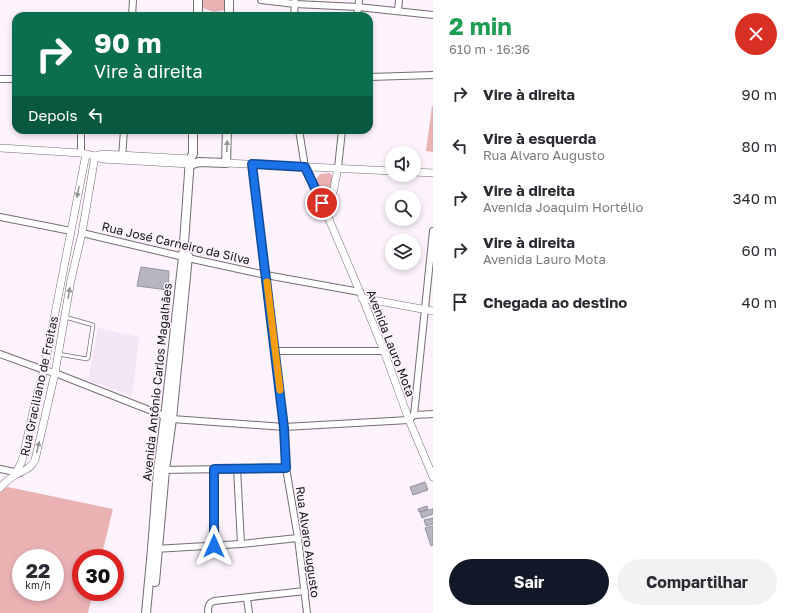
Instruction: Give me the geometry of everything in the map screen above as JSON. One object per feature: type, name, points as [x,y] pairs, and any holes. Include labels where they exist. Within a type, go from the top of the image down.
[{"type":"main road","points":[[229,0],[229,12]]},
{"type":"main road","name":"Avenida Antônio Carlos Magalhães","points":[[151,613],[152,579],[162,470],[169,418],[185,258],[193,160],[193,134]]},
{"type":"main road","points":[[193,160],[226,163],[227,134]]},
{"type":"main road","name":"Avenida Antônio Carlos Magalhães","points":[[146,613],[152,579]]},
{"type":"street","points":[[132,12],[133,0]]},
{"type":"street","points":[[261,0],[358,7],[433,15]]},
{"type":"street","points":[[357,12],[359,0]]},
{"type":"street","points":[[398,11],[399,0]]},
{"type":"street","points":[[294,12],[295,2]]},
{"type":"street","points":[[373,77],[433,76]]},
{"type":"street","points":[[0,79],[12,79]]},
{"type":"street","points":[[81,134],[83,153]]},
{"type":"street","points":[[122,158],[124,134]]},
{"type":"street","points":[[300,134],[305,167]]},
{"type":"street","points":[[328,217],[338,168],[342,134]]},
{"type":"street","points":[[0,148],[83,153],[95,156],[102,154],[122,158],[193,160]]},
{"type":"street","name":"Rua Graciliano de Freitas","points":[[18,473],[44,370],[71,231],[83,153]]},
{"type":"street","name":"Rua Graciliano de Freitas","points":[[18,473],[33,464],[35,460],[55,373],[95,156]]},
{"type":"street","points":[[226,163],[385,171]]},
{"type":"street","name":"Rua Alvaro Augusto","points":[[252,164],[284,428],[286,468],[298,538],[307,613]]},
{"type":"street","name":"Avenida Lauro Mota","points":[[305,167],[361,295],[411,418],[433,477]]},
{"type":"street","points":[[421,172],[433,173]]},
{"type":"street","points":[[0,217],[71,231]]},
{"type":"street","points":[[411,418],[425,310],[433,231]]},
{"type":"street","name":"Rua José Carneiro da Silva","points":[[82,233],[185,258],[361,295]]},
{"type":"street","points":[[361,295],[433,311]]},
{"type":"street","points":[[275,351],[384,351]]},
{"type":"street","points":[[0,354],[55,373],[169,418],[284,428],[411,418],[433,414]]},
{"type":"street","points":[[237,468],[241,544]]},
{"type":"street","points":[[162,470],[286,468]]},
{"type":"street","points":[[0,469],[18,473]]},
{"type":"street","points":[[214,469],[214,546]]},
{"type":"street","points":[[0,488],[18,473]]},
{"type":"street","points":[[155,549],[241,544],[298,538]]},
{"type":"street","points":[[208,613],[211,602],[305,592]]},
{"type":"street","points":[[247,598],[248,613]]},
{"type":"lane","points":[[58,354],[88,358],[93,325],[65,317]]},
{"type":"shaded area","points":[[203,0],[225,0],[225,10],[214,12],[203,8]]},
{"type":"shaded area","points":[[433,106],[433,152],[426,151]]},
{"type":"shaded area","points":[[330,173],[333,177],[327,208],[316,179],[320,174]]},
{"type":"shaded area","points":[[98,328],[139,337],[132,396],[88,380]]},
{"type":"shaded area","points":[[8,487],[113,509],[103,549],[72,549],[72,601],[91,601],[88,613],[0,613],[0,493],[3,489]]},
{"type":"building","points":[[141,267],[169,271],[168,290],[137,286]]},
{"type":"building","points":[[425,482],[428,490],[413,495],[410,487]]},
{"type":"building","points":[[427,506],[428,509],[419,512],[418,509]]},
{"type":"building","points":[[433,509],[433,514],[422,518],[420,512]]},
{"type":"building","points":[[433,518],[433,524],[426,526],[424,520]]},
{"type":"building","points":[[433,526],[433,545],[431,546],[425,528]]},
{"type":"slow traffic","points":[[267,282],[280,390]]},
{"type":"route","points":[[214,546],[214,469],[286,468],[284,428],[252,164],[305,167],[322,203]]}]
